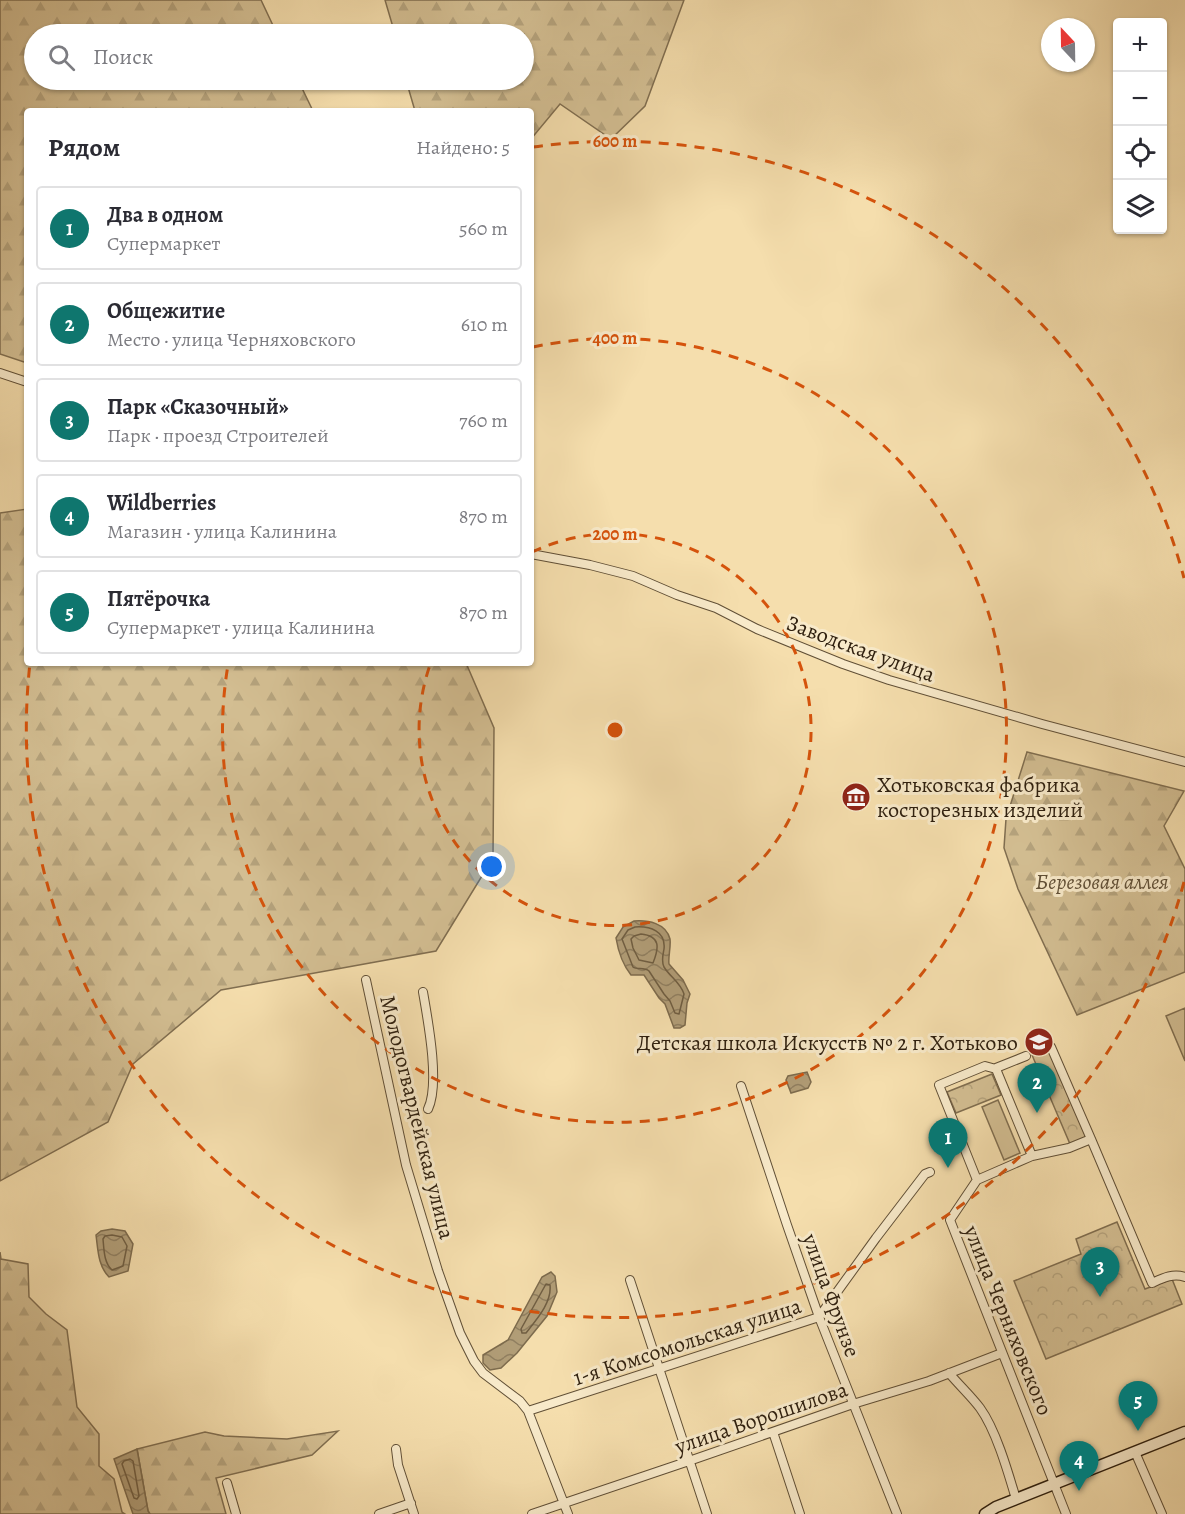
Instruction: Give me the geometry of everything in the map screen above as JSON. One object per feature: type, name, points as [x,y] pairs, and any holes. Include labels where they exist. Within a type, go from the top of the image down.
[{"type":"street","points":[[0,373],[24,381]]},
{"type":"street","name":"Заводская улица","points":[[534,555],[633,576],[716,608],[757,629],[843,664],[889,680],[1185,762]]},
{"type":"street","name":"Молодогвардейская улица","points":[[366,980],[406,1165],[460,1333],[474,1361],[483,1373],[520,1401],[528,1411]]},
{"type":"street","points":[[423,992],[430,1039],[433,1093],[428,1109]]},
{"type":"street","points":[[1051,1047],[1152,1282],[1170,1276],[1185,1277]]},
{"type":"street","points":[[1026,1056],[996,1069],[985,1066],[939,1085],[977,1180],[1032,1156],[1069,1148],[1091,1139]]},
{"type":"street","points":[[996,1069],[1032,1156]]},
{"type":"street","name":"улица Фрунзе","points":[[741,1086],[819,1317],[897,1514]]},
{"type":"street","name":"1-я Комсомольская улица","points":[[528,1411],[819,1317],[924,1174],[930,1172]]},
{"type":"street","name":"улица Черняховского","points":[[977,1180],[950,1220],[1066,1514]]},
{"type":"street","points":[[630,1280],[707,1514]]},
{"type":"street","name":"улица Ворошилова","points":[[532,1514],[853,1404],[929,1381],[1002,1353]]},
{"type":"street","points":[[949,1373],[980,1408],[991,1427],[1016,1499]]},
{"type":"street","points":[[528,1411],[568,1514]]},
{"type":"street","points":[[773,1432],[800,1514]]},
{"type":"street","points":[[985,1514],[1016,1499],[1185,1432]]},
{"type":"street","points":[[396,1449],[398,1465],[414,1514]]},
{"type":"street","points":[[1135,1452],[1162,1514]]},
{"type":"street","points":[[227,1483],[236,1514]]},
{"type":"street","points":[[379,1514],[411,1503]]},
{"type":"green space","points":[[0,0],[261,0],[272,24],[24,24],[24,90],[303,90],[312,108],[24,108],[24,362],[0,354]]},
{"type":"green space","points":[[385,0],[684,0],[645,106],[611,139],[560,104],[534,135],[534,108],[414,108],[409,90],[534,90],[534,24],[392,24]]},
{"type":"green space","points":[[24,509],[24,666],[467,666],[494,728],[493,858],[436,951],[221,990],[133,1064],[108,1122],[0,1181],[0,513]]},
{"type":"green space","name":"Березовая аллея","points":[[1027,752],[1184,791],[1164,826],[1185,869],[1185,972],[1077,1015],[1018,889],[1004,848],[1006,819]]},
{"type":"green space","points":[[1185,1008],[1185,1061],[1166,1016]]},
{"type":"green space","points":[[1049,1048],[1086,1137],[1070,1144],[1032,1055]]},
{"type":"green space","points":[[992,1074],[1001,1095],[956,1113],[947,1092]]},
{"type":"green space","points":[[998,1100],[1020,1153],[1004,1160],[982,1107]]},
{"type":"green space","points":[[1117,1222],[1145,1289],[1172,1279],[1182,1304],[1046,1359],[1014,1281],[1081,1254],[1076,1239]]},
{"type":"green space","points":[[0,1252],[1,1259],[28,1264],[29,1297],[67,1330],[77,1407],[99,1434],[99,1466],[114,1479],[122,1512],[125,1514],[0,1514]]},
{"type":"green space","points":[[338,1431],[312,1455],[216,1478],[226,1514],[150,1514],[148,1511],[137,1449],[205,1432],[224,1436],[287,1439]]},
{"type":"water","points":[[634,921],[656,924],[665,929],[668,934],[670,939],[669,964],[683,980],[690,994],[685,1025],[680,1028],[674,1028],[665,1004],[644,975],[631,975],[623,962],[616,938],[623,927]]},
{"type":"water","points":[[807,1072],[811,1082],[808,1088],[791,1093],[786,1080],[788,1076]]},
{"type":"water","points":[[112,1229],[125,1231],[133,1244],[128,1271],[109,1277],[101,1263],[96,1235],[101,1231]]},
{"type":"water","points":[[551,1272],[555,1276],[557,1292],[547,1316],[517,1353],[501,1368],[490,1370],[483,1363],[483,1355],[508,1340],[542,1277]]},
{"type":"water","points":[[137,1449],[150,1514],[133,1514],[114,1459]]},
{"type":"place","name":"Хотьковская фабрика косторезных изделий","points":[[856,797]]},
{"type":"place","name":"Детская школа Искусств № 2 г. Хотьково","points":[[1039,1042]]},
{"type":"place","name":"Общежитие","points":[[1037,1113]]},
{"type":"place","name":"Два в одном","points":[[948,1168]]},
{"type":"place","name":"Парк «Сказочный»","points":[[1100,1297]]},
{"type":"place","name":"Пятёрочка","points":[[1138,1431]]},
{"type":"place","name":"Wildberries","points":[[1079,1491]]}]
